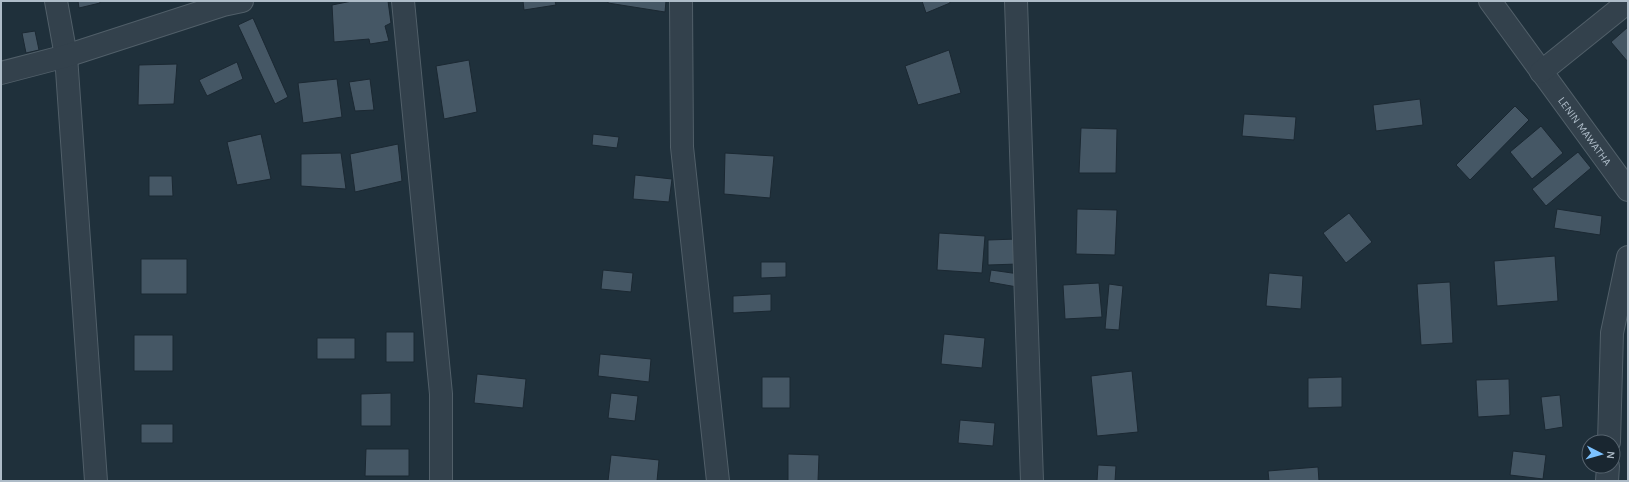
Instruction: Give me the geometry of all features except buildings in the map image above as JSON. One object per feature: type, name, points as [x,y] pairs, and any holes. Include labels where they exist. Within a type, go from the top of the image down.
[{"type":"street","points":[[56,1],[66,56],[96,481]]},
{"type":"street","points":[[403,1],[441,394],[441,481]]},
{"type":"street","points":[[681,1],[682,147],[718,481]]},
{"type":"street","points":[[1016,1],[1032,481]]},
{"type":"street","name":"LENIN MAWATHA","points":[[1490,1],[1628,190]]},
{"type":"street","points":[[1,73],[66,56],[229,2]]},
{"type":"street","points":[[1541,72],[1628,2]]},
{"type":"street","points":[[1609,434],[1612,334],[1628,257]]}]
